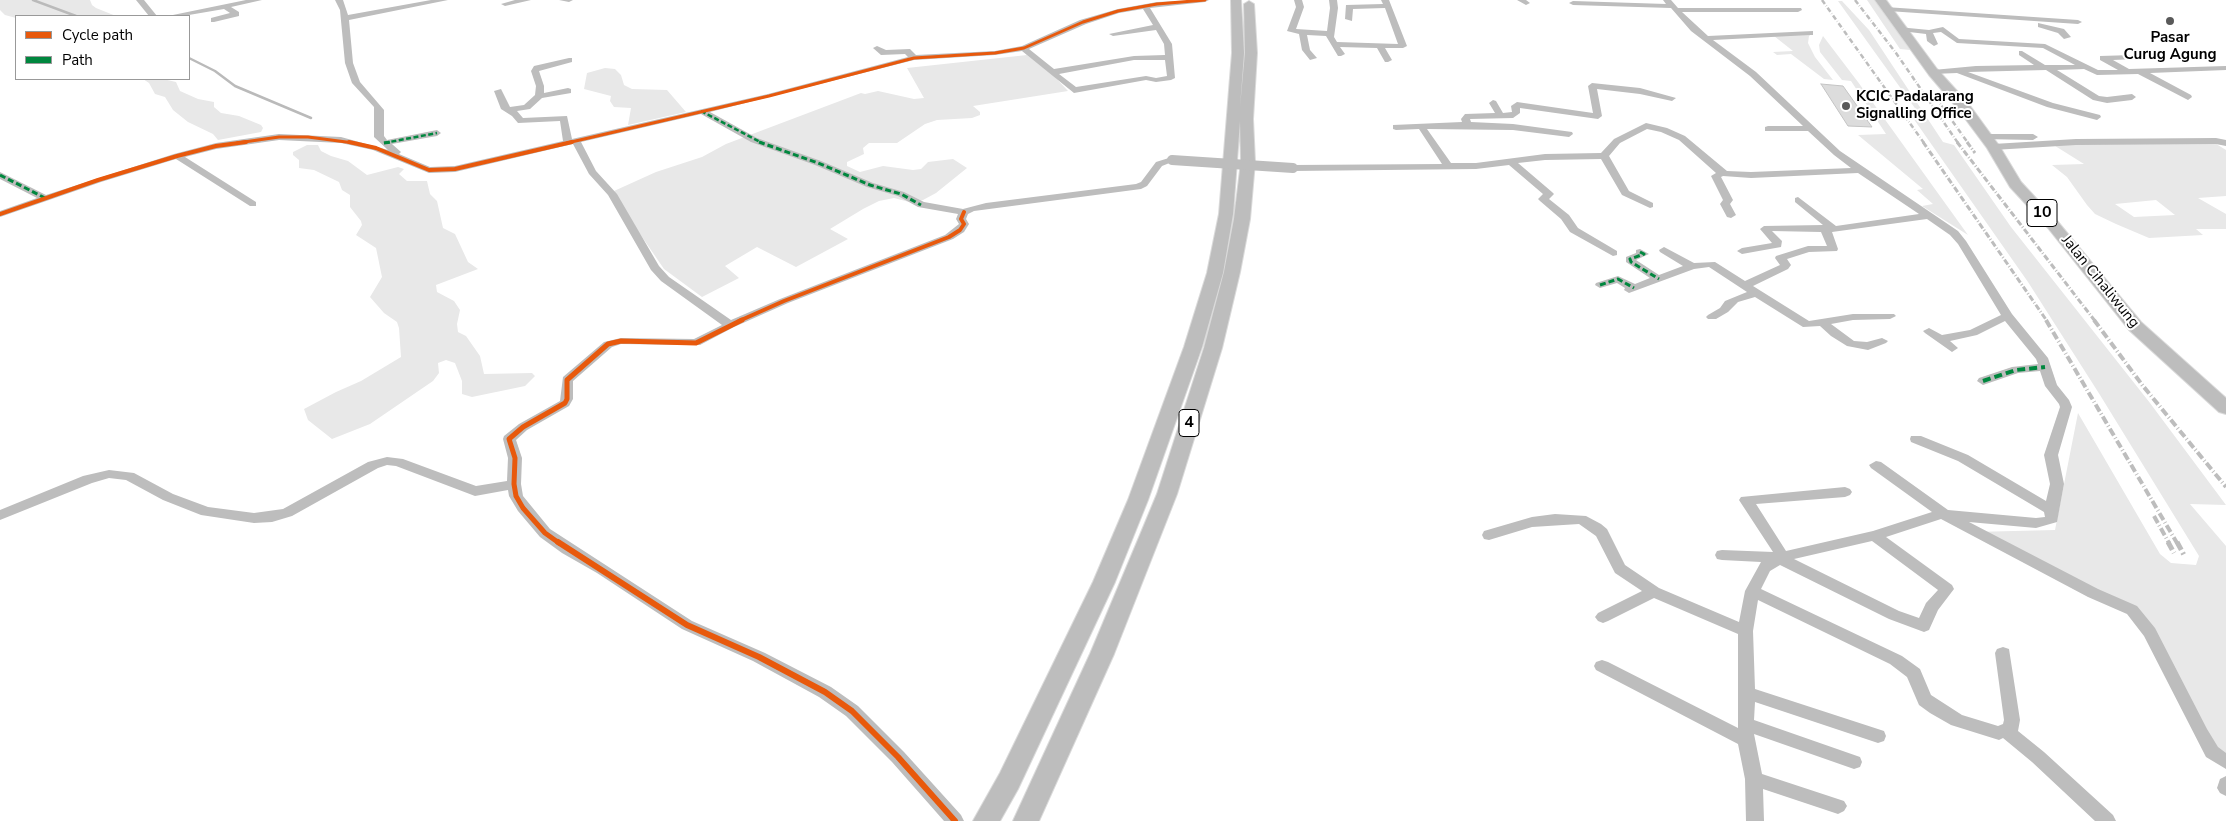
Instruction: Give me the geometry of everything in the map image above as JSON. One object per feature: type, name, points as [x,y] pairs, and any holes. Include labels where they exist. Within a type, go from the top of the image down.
[{"type":"highway","name":"4","points":[[986,821],[1009,781],[1104,582],[1138,500],[1196,338],[1215,272],[1226,214],[1238,53],[1236,0]]},
{"type":"highway","name":"4","points":[[1026,821],[1102,654],[1151,535],[1167,494],[1213,348],[1242,219],[1248,162],[1246,119],[1252,53],[1248,0]]},
{"type":"highway","name":"Jalan Cihaliwung","points":[[1887,8],[1933,72],[1963,106],[1989,142],[2015,184],[2053,225],[2135,326],[2176,366],[2226,408]]},
{"type":"street","points":[[140,0],[151,15]]},
{"type":"street","points":[[177,15],[258,0]]},
{"type":"street","points":[[339,0],[344,14],[349,63],[356,83],[380,110],[378,134],[384,143],[394,150],[396,156]]},
{"type":"street","points":[[344,14],[411,0]]},
{"type":"street","points":[[344,14],[370,15],[379,11],[427,1],[444,0]]},
{"type":"street","points":[[505,4],[532,0]]},
{"type":"street","points":[[563,0],[569,0]]},
{"type":"street","points":[[0,214],[177,156],[229,144],[297,136],[341,140],[376,148],[429,170],[443,171],[814,85],[914,58],[1001,52],[1024,48],[1113,12],[1149,4],[1205,0]]},
{"type":"street","points":[[1298,0],[1300,7],[1291,30],[1330,34]]},
{"type":"street","points":[[1333,0],[1334,8],[1330,37],[1340,54]]},
{"type":"street","points":[[1334,44],[1404,45],[1386,3],[1349,7],[1349,19]]},
{"type":"street","points":[[1573,3],[1613,7],[1672,5],[1798,10]]},
{"type":"street","points":[[1024,48],[1074,90],[1146,78],[1156,80],[1172,77],[1168,44],[1158,27],[1149,4]]},
{"type":"street","points":[[1672,5],[1694,28],[1753,74],[1860,170],[1954,233],[2007,316],[2042,358],[2051,386],[2065,403],[2066,407],[2051,455],[2057,484],[2051,510],[2052,519],[2036,523],[1940,514],[1874,536],[1781,558],[1765,567],[1752,591],[1745,631],[1747,653],[1745,692],[1746,732],[1754,778],[1755,821]]},
{"type":"street","points":[[214,20],[236,14],[225,6]]},
{"type":"street","points":[[1887,8],[2078,22]]},
{"type":"street","points":[[1887,8],[1921,16]]},
{"type":"street","points":[[1967,13],[2048,26],[2061,31],[2067,37]]},
{"type":"street","points":[[1090,20],[1098,25]]},
{"type":"street","points":[[1056,23],[1071,28]]},
{"type":"street","points":[[1113,34],[1158,27]]},
{"type":"street","points":[[1901,29],[1929,32],[1945,30],[1960,42],[2045,46],[2083,68],[2098,74],[2126,71],[2226,68]]},
{"type":"street","points":[[1303,32],[1306,50],[1313,58]]},
{"type":"street","points":[[1929,32],[1931,41],[1934,44]]},
{"type":"street","points":[[1707,38],[1810,33]]},
{"type":"street","points":[[1380,46],[1388,60]]},
{"type":"street","points":[[877,48],[884,53],[907,51],[914,58]]},
{"type":"street","points":[[2057,52],[2022,53],[2096,98],[2107,100],[2132,97]]},
{"type":"street","points":[[1054,72],[1134,58],[1170,57]]},
{"type":"street","points":[[2126,71],[2103,58],[2133,57]]},
{"type":"street","points":[[539,96],[540,86],[535,71],[537,68],[569,60]]},
{"type":"street","points":[[1933,72],[1976,68],[2083,68]]},
{"type":"street","points":[[1958,71],[2042,102],[2097,117]]},
{"type":"street","points":[[2139,71],[2188,97]]},
{"type":"street","points":[[1468,125],[1465,118],[1468,116],[1515,114],[1515,106],[1518,105],[1598,116],[1591,86],[1594,85],[1640,90],[1672,98]]},
{"type":"street","points":[[498,91],[504,107],[521,122],[564,118],[572,142],[592,172],[612,194],[655,268],[665,279],[705,310],[730,325]]},
{"type":"street","points":[[508,110],[526,107],[539,96],[568,91]]},
{"type":"street","points":[[1593,93],[1630,96]]},
{"type":"street","points":[[1493,103],[1500,114]]},
{"type":"street","points":[[701,111],[754,140],[818,162],[870,185],[901,194],[921,204],[964,212]]},
{"type":"street","points":[[1396,127],[1468,125],[1513,127],[1569,134]]},
{"type":"street","points":[[1673,125],[1682,133],[1682,138]]},
{"type":"street","points":[[1420,126],[1448,166]]},
{"type":"street","points":[[955,821],[898,756],[852,711],[825,692],[759,657],[687,625],[602,569],[566,549],[535,523],[520,502],[514,484],[515,458],[509,444],[511,436],[565,403],[567,399],[567,380],[589,358],[608,344],[621,341],[691,344],[798,296],[949,237],[960,230],[964,224],[960,218],[964,212],[971,209],[1138,187],[1144,184],[1159,164],[1172,160],[1293,168],[1476,166],[1545,157],[1604,156],[1617,140],[1642,126],[1664,130],[1682,138],[1723,173]]},
{"type":"street","points":[[1768,129],[1811,128]]},
{"type":"street","points":[[384,143],[438,133]]},
{"type":"street","points":[[1989,142],[2097,137]]},
{"type":"street","points":[[1989,142],[2216,141],[2226,143]]},
{"type":"street","points":[[177,156],[253,204]]},
{"type":"street","points":[[1604,156],[1625,193],[1650,205]]},
{"type":"street","points":[[1510,161],[1549,194],[1543,199],[1565,217],[1574,230],[1613,253]]},
{"type":"street","points":[[1731,215],[1725,204],[1728,200],[1716,176],[1723,173],[1751,175],[1860,170]]},
{"type":"street","points":[[0,175],[45,198]]},
{"type":"street","points":[[1746,285],[1786,266],[1780,258],[1808,249],[1834,249],[1829,228],[1798,200]]},
{"type":"street","points":[[1742,251],[1777,245],[1776,241],[1765,229],[1768,228],[1829,228],[1929,216]]},
{"type":"street","points":[[1664,250],[1692,266]]},
{"type":"street","points":[[1640,252],[1644,254],[1630,259],[1632,262],[1659,278]]},
{"type":"street","points":[[1600,285],[1618,279],[1632,289],[1692,266],[1713,264],[1807,325],[1853,317],[1890,316]]},
{"type":"street","points":[[1712,317],[1724,310],[1734,300],[1757,292]]},
{"type":"street","points":[[1941,339],[1972,333],[2007,316]]},
{"type":"street","points":[[1822,322],[1835,334],[1851,344],[1868,346],[1882,341]]},
{"type":"street","points":[[1929,331],[1952,348]]},
{"type":"street","points":[[1983,381],[2016,370],[2046,367]]},
{"type":"street","points":[[1916,439],[1963,458],[2051,510]]},
{"type":"street","points":[[0,515],[88,479],[109,474],[129,476],[168,497],[206,512],[254,518],[272,517],[287,513],[373,465],[387,461],[398,462],[478,492],[514,484]]},
{"type":"street","points":[[1876,464],[1947,516],[2093,592],[2132,610],[2150,632],[2201,734],[2212,752],[2226,762]]},
{"type":"street","points":[[1781,558],[1746,500],[1844,492]]},
{"type":"street","points":[[1489,535],[1532,522],[1555,519],[1581,519],[1596,527],[1602,533],[1620,569],[1654,592],[1745,631]]},
{"type":"street","points":[[1722,555],[1781,558],[1894,615],[1924,626],[1932,607],[1948,589],[1874,536]]},
{"type":"street","points":[[1752,591],[1908,668],[1914,673],[1919,689],[1926,700],[1957,720],[1999,733],[2011,728],[2012,720],[2003,654]]},
{"type":"street","points":[[1603,617],[1654,592]]},
{"type":"street","points":[[1602,666],[1746,732],[1854,762]]},
{"type":"street","points":[[1745,692],[1878,736]]},
{"type":"street","points":[[2006,731],[2038,757],[2107,821]]},
{"type":"street","points":[[1754,778],[1838,806]]},
{"type":"shaded area","points":[[0,0],[90,0],[96,8],[114,15],[15,15],[15,18],[5,15],[0,10]]},
{"type":"shaded area","points":[[1867,0],[1876,0],[1910,50],[1900,49]]},
{"type":"shaded area","points":[[1838,1],[1842,1],[1869,30],[1943,142],[1954,145],[2011,227],[2150,403],[2226,505],[2190,504],[2226,546],[2226,758],[2130,608],[1973,532],[2055,530],[2078,413],[2160,554],[2171,563],[2196,565],[2199,556],[2028,282],[1913,118],[1922,118]]},
{"type":"shaded area","points":[[1813,33],[1809,36],[1808,43],[1815,57],[1833,80],[1824,79],[1791,54],[1777,55],[1773,52],[1793,51],[1774,36]]},
{"type":"shaded area","points":[[1823,36],[1968,235],[1922,206],[1933,204],[1917,190],[1923,189],[1858,135],[1886,134],[1851,81],[1842,80],[1820,52],[1819,45]]},
{"type":"shaded area","points":[[1027,55],[1054,76],[1068,91],[973,106],[980,112],[980,115],[972,118],[937,120],[925,124],[897,143],[869,143],[863,148],[864,154],[847,162],[847,166],[860,172],[883,166],[913,170],[921,169],[928,162],[953,159],[967,168],[936,193],[923,200],[913,203],[894,198],[879,201],[863,209],[830,229],[848,239],[796,267],[757,247],[725,266],[739,278],[702,297],[664,269],[614,191],[656,172],[702,157],[726,144],[861,93],[878,91],[914,99],[924,98],[907,68]]},
{"type":"shaded area","points":[[605,68],[615,69],[621,75],[624,85],[632,89],[667,90],[686,112],[628,125],[631,108],[614,107],[610,101],[611,96],[584,89],[587,73]]},
{"type":"shaded area","points":[[144,80],[176,82],[180,91],[198,99],[214,102],[214,107],[221,113],[239,116],[261,125],[263,128],[261,132],[218,140],[213,134],[188,122],[173,110],[165,97],[155,94],[149,83]]},
{"type":"shaded area","points":[[2213,142],[2226,150],[2226,196],[2198,198],[2226,214],[2226,229],[2196,229],[2203,235],[2149,238],[2095,214],[2067,177],[2052,165],[2084,164],[2052,144]],"holes":[[[2156,200],[2175,215],[2134,217],[2115,204]]]},
{"type":"shaded area","points":[[307,145],[318,145],[321,151],[348,161],[367,175],[398,167],[404,169],[399,174],[407,181],[427,181],[430,194],[437,201],[443,228],[455,234],[468,262],[478,269],[436,285],[437,292],[454,301],[460,310],[457,324],[458,332],[466,336],[480,356],[484,374],[532,373],[535,376],[525,386],[472,397],[462,394],[462,381],[455,363],[446,360],[438,363],[439,373],[433,381],[370,424],[332,439],[308,420],[304,409],[361,381],[401,357],[397,322],[384,313],[370,297],[382,277],[376,248],[356,235],[362,225],[361,221],[350,207],[350,195],[342,190],[339,182],[314,170],[299,168],[299,160],[293,155],[293,152]]},
{"type":"building","name":"KCIC Padalarang Signalling Office","points":[[1821,84],[1843,86],[1872,127],[1848,126]]},
{"type":"waterway","points":[[33,0],[73,15]]},
{"type":"waterway","points":[[190,58],[215,71],[235,86],[311,118]]},
{"type":"railway","points":[[1822,0],[1924,143]]},
{"type":"railway","points":[[1855,0],[1896,53],[1958,143]]},
{"type":"railway","points":[[1936,98],[1968,143]]},
{"type":"railway","points":[[1923,142],[2047,321]]},
{"type":"railway","points":[[1957,142],[2095,321]]},
{"type":"railway","points":[[1967,142],[1975,153]]},
{"type":"railway","points":[[2046,320],[2177,543]]},
{"type":"railway","points":[[2094,320],[2143,386],[2226,487]]},
{"type":"railway","points":[[2154,516],[2169,543]]},
{"type":"railway","points":[[2168,542],[2174,553]]},
{"type":"railway","points":[[2177,542],[2184,555]]},
{"type":"marked path","points":[[701,111],[754,140],[818,163],[870,185],[901,194],[921,205]]},
{"type":"marked path","points":[[384,143],[437,133]]},
{"type":"marked path","points":[[0,175],[45,198]]},
{"type":"marked path","points":[[1640,252],[1644,254],[1630,259],[1631,262],[1659,279]]},
{"type":"marked path","points":[[1600,285],[1618,279],[1634,288]]},
{"type":"marked path","points":[[1983,381],[2016,370],[2045,367]]},
{"type":"cycle path","points":[[0,214],[98,180],[177,156],[216,146],[279,137],[341,140],[376,148],[429,170],[455,169],[769,96],[914,58],[995,53],[1024,48],[1083,22],[1118,11],[1157,4],[1205,0]]},
{"type":"cycle path","points":[[955,821],[898,757],[852,711],[825,692],[759,657],[687,625],[545,533],[523,508],[516,496],[514,484],[515,458],[509,439],[523,427],[565,403],[567,399],[567,380],[608,344],[621,341],[696,343],[730,325],[784,301],[949,237],[960,230],[964,224],[961,219],[964,212]]},
{"type":"place","name":"Pasar Curug Agung","points":[[2170,21]]},
{"type":"place","name":"KCIC Padalarang Signalling Office","points":[[1846,106]]}]
